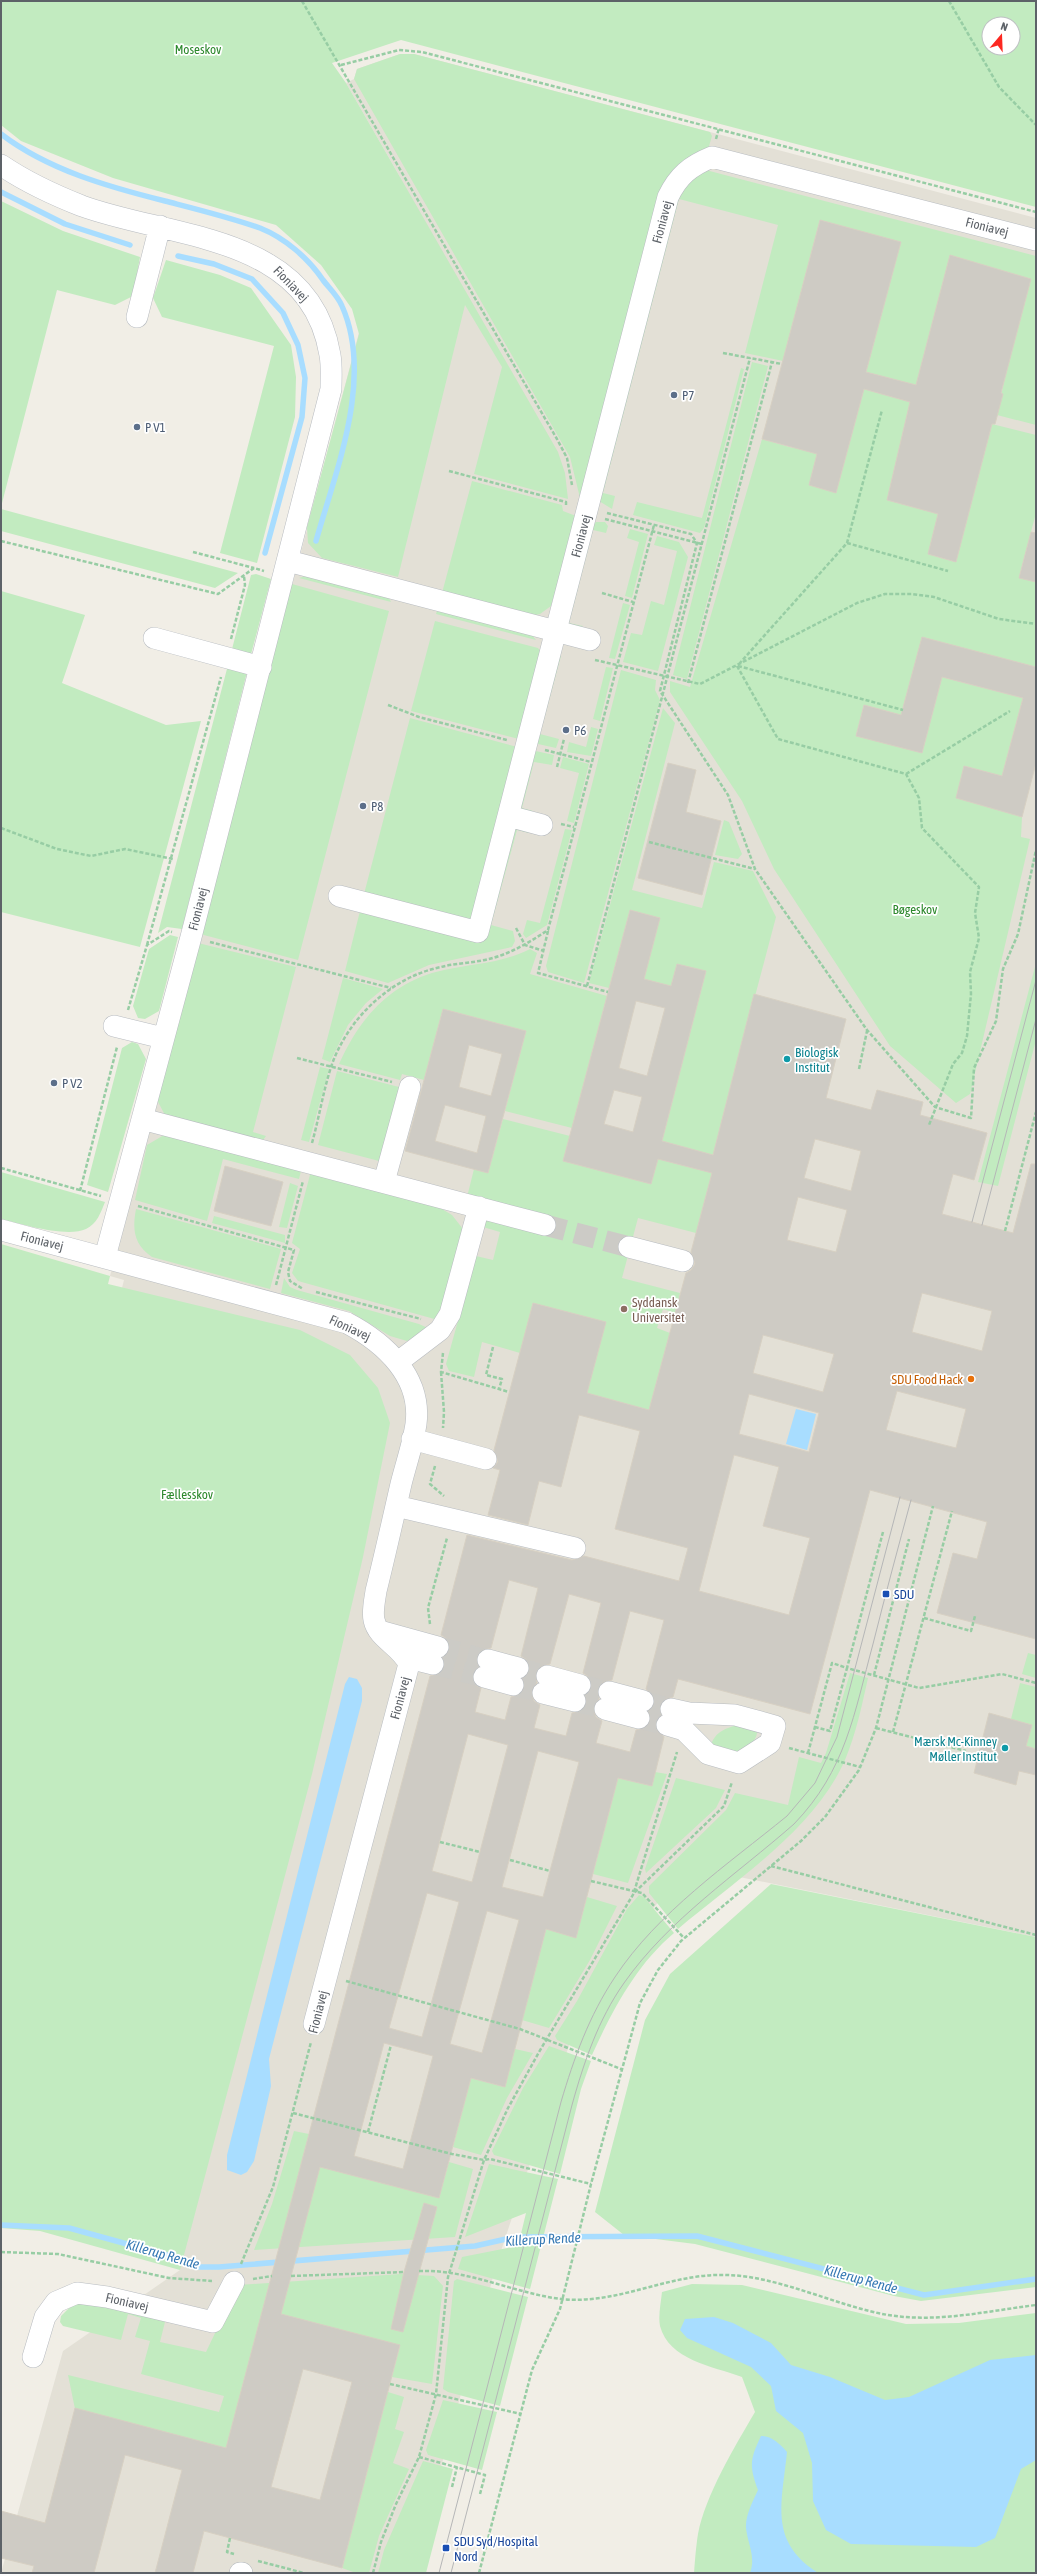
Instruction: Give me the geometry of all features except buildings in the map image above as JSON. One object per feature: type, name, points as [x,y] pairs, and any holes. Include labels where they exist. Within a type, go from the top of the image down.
[{"type":"street","name":"Fioniavej","points":[[339,896],[478,932],[668,197],[676,180],[692,165],[712,157],[1036,240]]},
{"type":"street","name":"Fioniavej","points":[[1,165],[24,180],[83,206],[221,242],[269,262],[306,298],[323,327],[330,356],[331,389],[261,667],[121,1202],[105,1257]]},
{"type":"street","points":[[137,317],[160,226]]},
{"type":"street","points":[[286,569],[556,631],[591,649]]},
{"type":"street","points":[[154,638],[261,667]]},
{"type":"street","points":[[508,816],[542,825]]},
{"type":"street","points":[[114,1026],[163,1038]]},
{"type":"street","points":[[384,1182],[402,1084]]},
{"type":"street","points":[[142,1119],[545,1225]]},
{"type":"street","points":[[398,1362],[440,1330],[450,1314],[479,1207]]},
{"type":"street","name":"Fioniavej","points":[[1,1230],[347,1323],[370,1335],[398,1362],[413,1392],[416,1424],[376,1591],[373,1618],[378,1631],[405,1657],[409,1664],[314,2024]]},
{"type":"street","points":[[629,1247],[683,1261]]},
{"type":"street","points":[[412,1439],[486,1459]]},
{"type":"street","points":[[396,1506],[575,1548]]},
{"type":"street","points":[[378,1631],[435,1655],[405,1657]]},
{"type":"street","points":[[486,1669],[516,1677]]},
{"type":"street","points":[[545,1684],[577,1693]]},
{"type":"street","points":[[607,1701],[641,1710]]},
{"type":"street","points":[[689,1713],[735,1715],[775,1726],[770,1743],[739,1763],[708,1754],[674,1721],[689,1713]]},
{"type":"street","name":"Fioniavej","points":[[33,2357],[45,2317],[56,2302],[77,2293],[107,2296],[214,2322],[234,2282]]},
{"type":"path","points":[[302,1],[341,65],[557,439],[571,471],[573,500],[576,505],[690,534],[695,538],[697,543],[662,677],[660,687],[663,695],[728,795],[755,869],[867,1030],[935,1107],[971,1118],[974,1068],[996,1021],[1003,969],[1018,934],[1036,850]]},
{"type":"path","points":[[949,1],[999,87],[1036,125]]},
{"type":"path","points":[[341,65],[399,50],[422,52],[1036,212]]},
{"type":"path","points":[[723,353],[782,364]]},
{"type":"path","points":[[587,986],[750,358]]},
{"type":"path","points":[[688,683],[772,362]]},
{"type":"path","points":[[737,666],[847,543],[882,410]]},
{"type":"path","points":[[1,541],[218,594],[254,568]]},
{"type":"path","points":[[847,543],[948,571]]},
{"type":"path","points":[[192,552],[254,568],[286,569]]},
{"type":"path","points":[[147,945],[172,859],[226,658],[245,585],[244,575]]},
{"type":"path","points":[[602,593],[633,602]]},
{"type":"path","points":[[591,649],[662,677],[700,684],[857,603],[885,594],[912,594],[934,597],[999,619],[1036,624]]},
{"type":"path","points":[[737,666],[903,710]]},
{"type":"path","points":[[737,666],[778,739],[906,774],[919,798],[922,828],[979,887],[975,913],[979,938],[970,972],[971,994],[967,1036],[962,1053],[953,1064],[929,1125]]},
{"type":"path","points":[[388,705],[419,717],[591,762]]},
{"type":"path","points":[[906,774],[1010,711]]},
{"type":"path","points":[[557,767],[564,739]]},
{"type":"path","points":[[1,828],[57,849],[91,856],[125,849],[172,859]]},
{"type":"path","points":[[649,842],[755,869]]},
{"type":"path","points":[[516,928],[525,945],[544,951]]},
{"type":"path","points":[[548,930],[538,973],[608,992]]},
{"type":"path","points":[[859,1069],[867,1030]]},
{"type":"path","points":[[297,1058],[402,1084]]},
{"type":"path","points":[[1005,1231],[1036,1112]]},
{"type":"path","points":[[272,1302],[308,1162]]},
{"type":"path","points":[[1,1168],[294,1250],[288,1272],[290,1281],[306,1290]]},
{"type":"path","points":[[312,1291],[431,1321],[440,1330],[445,1346],[441,1372],[510,1392]]},
{"type":"path","points":[[493,1347],[486,1375],[502,1379],[499,1389]]},
{"type":"path","points":[[479,2573],[532,2370],[545,2345],[563,2299],[591,2184],[640,2003],[658,1970],[684,1938],[770,1866],[825,1817],[860,1766],[876,1728],[933,1506]]},
{"type":"path","points":[[893,1732],[952,1511]]},
{"type":"path","points":[[815,1727],[830,1731],[883,1532]]},
{"type":"path","points":[[874,1675],[909,1539]]},
{"type":"path","points":[[924,1618],[971,1631],[975,1616]]},
{"type":"path","points":[[860,1766],[808,1753],[832,1663],[919,1688],[1002,1674],[1036,1683]]},
{"type":"path","points":[[634,1893],[674,1721]]},
{"type":"path","points":[[876,1728],[966,1751]]},
{"type":"path","points":[[373,2573],[391,2516],[419,2457],[436,2394],[449,2272],[453,2263],[460,2232],[484,2160],[508,2108],[634,1893],[724,1806],[739,1763]]},
{"type":"path","points":[[440,1842],[480,1852]]},
{"type":"path","points":[[510,1860],[550,1871]]},
{"type":"path","points":[[770,1866],[1036,1935]]},
{"type":"path","points":[[591,1882],[634,1893],[642,1893],[684,1938]]},
{"type":"path","points":[[327,1976],[520,2029],[547,2041],[621,2069]]},
{"type":"path","name":"Fioniavej","points":[[245,2256],[273,2187],[293,2113],[314,2024]]},
{"type":"path","points":[[368,2132],[390,2045]]},
{"type":"path","points":[[293,2113],[484,2160],[490,2159],[591,2184]]},
{"type":"path","points":[[1,2252],[58,2254],[169,2278]]},
{"type":"path","points":[[419,2271],[449,2272],[534,2294],[563,2299],[619,2296],[679,2279],[717,2274],[754,2278],[888,2315],[933,2319],[1036,2305]]},
{"type":"path","points":[[291,2276],[404,2272]]},
{"type":"path","points":[[390,2384],[521,2414]]},
{"type":"path","points":[[419,2457],[485,2474],[480,2494]]},
{"type":"path","points":[[452,2487],[457,2467]]},
{"type":"path","points":[[230,2538],[227,2552],[244,2565],[304,2573]]},
{"type":"shaded area","name":"Syddansk Universitet","points":[[400,54],[414,54],[1036,218],[1036,1937],[685,1866],[583,2003],[496,2266],[412,2573],[1,2573],[63,2351],[180,2270],[122,1288],[124,1280],[110,1276],[400,177],[346,83],[354,79],[357,69]]},
{"type":"green space","name":"Moseskov","points":[[1,1],[1036,1],[1036,207],[401,40],[332,63],[346,83],[558,452],[565,473],[568,499],[474,474],[502,367],[465,305],[398,577],[322,558],[308,543],[307,527],[359,334],[352,309],[321,265],[276,225],[113,178],[21,141],[1,125]]},
{"type":"green space","points":[[400,54],[414,54],[710,132],[712,136],[707,153],[688,159],[581,502],[570,457],[354,79],[357,69]]},
{"type":"green space","points":[[702,169],[1036,256],[1036,425],[997,415],[1005,377],[1003,272],[950,256],[916,385],[866,372],[900,242],[820,220],[783,361],[745,353],[778,225],[679,199],[603,493],[615,496],[612,509],[599,501],[675,198]]},
{"type":"green space","points":[[1,201],[63,231],[140,257],[133,296],[115,305],[57,290],[1,507]]},
{"type":"green space","points":[[166,260],[220,275],[251,288],[291,345],[296,377],[295,417],[257,563],[220,553],[274,346],[162,317],[153,298]]},
{"type":"green space","points":[[752,362],[768,366],[687,679],[673,675]]},
{"type":"green space","points":[[741,368],[744,369],[704,528],[700,533],[633,515],[637,502],[702,518]]},
{"type":"green space","name":"Bøgeskov","points":[[864,389],[910,402],[887,500],[915,507],[942,501],[928,554],[955,562],[992,424],[1036,435],[1036,513],[1019,577],[1036,582],[1036,667],[922,638],[901,715],[864,705],[856,735],[922,753],[942,677],[1023,698],[1002,776],[965,766],[1022,817],[1021,837],[1030,839],[970,1094],[956,1103],[890,1046],[774,869],[742,801],[670,692],[670,681],[690,687],[762,439],[793,448],[808,390],[832,397],[809,485],[836,493]]},
{"type":"green space","points":[[472,481],[562,505],[563,511],[576,516],[551,606],[540,614],[532,616],[442,593]]},
{"type":"green space","points":[[1,509],[238,573],[215,588],[1,531]]},
{"type":"green space","points":[[596,522],[605,522],[608,526],[606,533],[593,530],[569,623],[583,626],[579,629],[567,625],[588,529]]},
{"type":"green space","points":[[630,529],[648,534],[632,598],[625,596],[639,542],[627,538]]},
{"type":"green space","points":[[657,536],[679,542],[688,557],[658,671],[623,662],[631,633],[642,635],[651,601],[664,605],[677,551],[654,545]]},
{"type":"green space","points":[[256,574],[271,579],[250,658],[231,653],[251,575]]},
{"type":"green space","points":[[305,576],[389,598],[391,602],[299,578]]},
{"type":"green space","points":[[292,584],[389,611],[298,960],[200,934]]},
{"type":"green space","points":[[1,591],[85,615],[62,683],[166,725],[201,721],[140,947],[1,912]]},
{"type":"green space","points":[[623,603],[630,605],[615,659],[609,658]]},
{"type":"green space","points":[[437,611],[532,635],[536,640],[436,614]]},
{"type":"green space","points":[[435,621],[538,648],[541,652],[519,739],[411,711]]},
{"type":"green space","points":[[556,655],[561,656],[540,734],[559,739],[556,748],[538,744],[534,738]]},
{"type":"green space","points":[[228,665],[247,672],[182,929],[167,927],[158,933]]},
{"type":"green space","points":[[606,667],[613,668],[600,721],[593,719]]},
{"type":"green space","points":[[621,670],[656,680],[655,690],[660,700],[584,983],[548,972],[546,966]]},
{"type":"green space","points":[[663,708],[675,723],[632,890],[702,908],[714,862],[753,871],[776,917],[713,1155],[662,1141],[706,971],[677,964],[671,986],[644,979],[660,918],[630,910],[609,988],[589,983]]},
{"type":"green space","points":[[410,718],[517,747],[472,922],[364,894]]},
{"type":"green space","points":[[591,727],[598,729],[591,756],[567,752],[569,742],[586,747]]},
{"type":"green space","points":[[531,750],[554,755],[552,765],[534,762],[522,808],[533,811],[533,814],[519,809]]},
{"type":"green space","points":[[563,757],[589,764],[574,823],[567,821],[579,773],[560,768]]},
{"type":"green space","points":[[724,820],[729,822],[742,854],[738,859],[715,855]]},
{"type":"green space","points":[[516,827],[527,830],[529,833],[517,830],[491,925],[513,931],[515,941],[512,947],[429,965],[388,983],[345,971],[360,911],[481,943],[510,830]]},
{"type":"green space","points":[[565,829],[572,830],[547,925],[526,938],[523,934],[527,920],[540,923]]},
{"type":"green space","points":[[170,935],[178,937],[159,1011],[145,1019],[138,1018],[133,1006],[149,949]]},
{"type":"green space","points":[[198,943],[296,967],[253,1132],[266,1136],[261,1143],[166,1117],[157,1100]]},
{"type":"green space","points":[[530,949],[537,953],[530,974],[607,996],[572,1128],[505,1111],[526,1031],[443,1009],[424,1080],[402,1074],[400,1080],[339,1064],[357,1031],[380,1004],[393,992],[425,975],[508,958]]},
{"type":"green space","points":[[1036,963],[1036,1040],[998,1186],[978,1182]]},
{"type":"green space","points":[[343,978],[383,989],[366,1003],[348,1025],[330,1062],[322,1059]]},
{"type":"green space","points":[[132,1042],[138,1044],[146,1059],[108,1192],[87,1185],[122,1048]]},
{"type":"green space","points":[[320,1067],[329,1069],[309,1142],[301,1140]]},
{"type":"green space","points":[[337,1071],[399,1087],[379,1161],[318,1145]]},
{"type":"green space","points":[[503,1119],[570,1136],[564,1161],[651,1184],[658,1159],[712,1173],[696,1233],[638,1218],[622,1278],[680,1293],[675,1313],[663,1309],[657,1328],[670,1333],[649,1410],[587,1393],[605,1322],[533,1303],[520,1353],[482,1342],[474,1377],[449,1371],[446,1364],[476,1256],[493,1260],[500,1232],[483,1227],[485,1219],[544,1235],[469,1197],[468,1193],[474,1169],[488,1173]]},
{"type":"green space","points":[[164,1135],[301,1171],[299,1179],[223,1159],[207,1221],[135,1200],[147,1145]]},
{"type":"green space","points":[[311,1171],[442,1209],[452,1215],[463,1229],[438,1320],[298,1281],[292,1273],[300,1249],[292,1243]]},
{"type":"green space","points":[[1,1172],[105,1202],[93,1224],[86,1229],[78,1231],[56,1231],[32,1227],[1,1219]]},
{"type":"green space","points":[[290,1183],[298,1186],[287,1228],[279,1227]]},
{"type":"green space","points":[[136,1209],[281,1249],[270,1289],[152,1257],[141,1247],[136,1236],[134,1224]]},
{"type":"green space","points":[[214,1216],[285,1235],[285,1243],[212,1223]]},
{"type":"green space","name":"Fællesskov","points":[[1,1244],[110,1276],[108,1284],[300,1330],[350,1355],[378,1388],[390,1423],[363,1557],[312,1774],[180,2270],[40,2231],[1,2228]]},
{"type":"green space","points":[[284,1278],[290,1287],[297,1290],[419,1324],[430,1329],[407,1341],[390,1336],[349,1311],[281,1293]]},
{"type":"green space","points":[[1028,1653],[1036,1655],[1036,1678],[1022,1674]]},
{"type":"green space","points":[[850,1673],[868,1678],[852,1740],[845,1760],[832,1785],[814,1809],[772,1852],[678,1929],[649,1893],[649,1886],[726,1810],[735,1793],[788,1805],[799,1757],[821,1763],[826,1753]]},
{"type":"green space","points":[[1020,1683],[1036,1687],[1036,1749],[1026,1746],[1032,1725],[1011,1719]]},
{"type":"green space","points":[[742,1724],[757,1730],[755,1739],[748,1746],[730,1755],[711,1746],[715,1737],[723,1730]]},
{"type":"green space","points":[[655,1772],[667,1774],[628,1883],[593,1874],[618,1778],[652,1786]]},
{"type":"green space","points":[[676,1778],[725,1790],[716,1808],[646,1873],[645,1869]]},
{"type":"green space","points":[[771,1884],[1036,1937],[1036,2287],[921,2301],[894,2296],[695,2244],[624,2235],[595,2212],[645,2020],[670,1974]]},
{"type":"green space","points":[[639,1895],[644,1897],[674,1933],[648,1959],[626,1990],[592,2055],[557,2040],[555,2036],[577,2001],[627,1909]]},
{"type":"green space","points":[[587,1897],[617,1906],[590,1960],[549,2028],[522,2020],[546,1929],[576,1937]]},
{"type":"green space","points":[[549,2046],[591,2061],[581,2089],[560,2174],[494,2155],[492,2151],[523,2088]]},
{"type":"green space","points":[[515,2049],[533,2053],[507,2098],[481,2155],[453,2147],[471,2078],[504,2087]]},
{"type":"green space","points":[[294,2131],[309,2134],[302,2162],[439,2198],[449,2162],[473,2169],[455,2237],[254,2250],[272,2204]]},
{"type":"green space","points":[[489,2164],[558,2179],[530,2289],[458,2269],[462,2257],[518,2246],[526,2213],[465,2237]]},
{"type":"green space","points":[[401,2274],[434,2276],[443,2286],[432,2384],[392,2377],[400,2346],[281,2314],[226,2448],[75,2409],[68,2375],[219,2412],[224,2396],[141,2374],[150,2341],[135,2337],[141,2318],[128,2314],[121,2340],[63,2326],[60,2322],[61,2316],[74,2303],[121,2304],[166,2318],[160,2342],[206,2352],[238,2285]]},
{"type":"green space","points":[[457,2279],[528,2297],[500,2406],[448,2392],[443,2389],[454,2281]]},
{"type":"green space","points":[[692,2284],[742,2285],[906,2324],[959,2323],[1036,2313],[1036,2573],[694,2573],[698,2534],[707,2504],[722,2472],[755,2412],[742,2377],[693,2360],[672,2347],[665,2338],[659,2322],[662,2292]]},
{"type":"green space","points":[[388,2392],[404,2397],[395,2429],[404,2432],[393,2463],[409,2469],[379,2536],[369,2573],[356,2573],[342,2568]]},
{"type":"green space","points":[[443,2400],[497,2412],[482,2470],[428,2455],[426,2450]]},
{"type":"green space","points":[[423,2461],[453,2469],[426,2573],[378,2573],[384,2550]]},
{"type":"water","points":[[796,1409],[816,1414],[807,1450],[786,1444]]},
{"type":"water","points":[[349,1677],[357,1679],[362,1688],[362,1701],[269,2059],[271,2086],[254,2161],[247,2172],[241,2175],[227,2170],[227,2155],[345,1684]]},
{"type":"water","points":[[714,2317],[733,2323],[771,2343],[791,2365],[830,2377],[885,2400],[909,2397],[990,2360],[1036,2355],[1036,2460],[1021,2469],[995,2538],[976,2547],[851,2544],[826,2530],[813,2501],[812,2463],[803,2433],[776,2411],[771,2386],[751,2367],[687,2338],[680,2330],[685,2319]]},
{"type":"water","points":[[761,2436],[769,2437],[779,2443],[787,2452],[781,2504],[785,2534],[791,2548],[802,2561],[818,2573],[750,2573],[752,2567],[752,2556],[746,2523],[758,2490],[753,2475],[752,2463]]},
{"type":"waterway","points":[[1,134],[19,147],[39,158],[80,176],[122,190],[236,220],[269,232],[287,243],[303,257],[336,295],[342,306],[351,334],[354,363],[353,393],[341,454],[316,541]]},
{"type":"waterway","points":[[1,192],[65,224],[130,245]]},
{"type":"waterway","points":[[178,256],[214,264],[252,279],[283,313],[298,345],[305,378],[302,417],[265,553]]},
{"type":"waterway","name":"Killerup Rende","points":[[1,2225],[69,2228],[174,2257],[195,2267],[219,2267],[475,2246],[515,2237],[697,2236],[924,2295],[1036,2279]]},
{"type":"tunnel","points":[[545,1225],[629,1247]]},
{"type":"tunnel","points":[[438,1647],[488,1660]]},
{"type":"tunnel","points":[[433,1664],[484,1677]]},
{"type":"tunnel","points":[[518,1668],[547,1676]]},
{"type":"tunnel","points":[[513,1685],[543,1693]]},
{"type":"tunnel","points":[[580,1685],[609,1692]]},
{"type":"tunnel","points":[[575,1701],[605,1709]]},
{"type":"tunnel","points":[[643,1701],[671,1709]]},
{"type":"tunnel","points":[[639,1718],[667,1725]]},
{"type":"tram line","points":[[972,1222],[1036,980]]},
{"type":"tram line","points":[[982,1225],[1036,1019]]},
{"type":"tram line","points":[[439,2573],[561,2102],[571,2069],[583,2038],[597,2007],[615,1977],[632,1953],[652,1931],[672,1910],[695,1890],[787,1816],[815,1783],[837,1737],[900,1497]]},
{"type":"tram line","points":[[451,2573],[572,2105],[599,2027],[624,1983],[661,1938],[704,1899],[794,1824],[812,1804],[826,1783],[846,1740],[860,1694],[911,1500]]},
{"type":"place","name":"P7","points":[[674,395]]},
{"type":"place","name":"P V1","points":[[137,427]]},
{"type":"place","name":"P6","points":[[566,730]]},
{"type":"place","name":"P8","points":[[363,806]]},
{"type":"place","name":"Biologisk Institut","points":[[787,1059]]},
{"type":"place","name":"P V2","points":[[54,1083]]},
{"type":"place","name":"Syddansk Universitet","points":[[624,1309]]},
{"type":"place","name":"SDU Food Hack","points":[[971,1379]]},
{"type":"place","name":"SDU","points":[[886,1594]]},
{"type":"place","name":"Mærsk Mc-Kinney Møller Institut","points":[[1005,1748]]},
{"type":"place","name":"SDU Syd/Hospital Nord","points":[[446,2548]]}]
